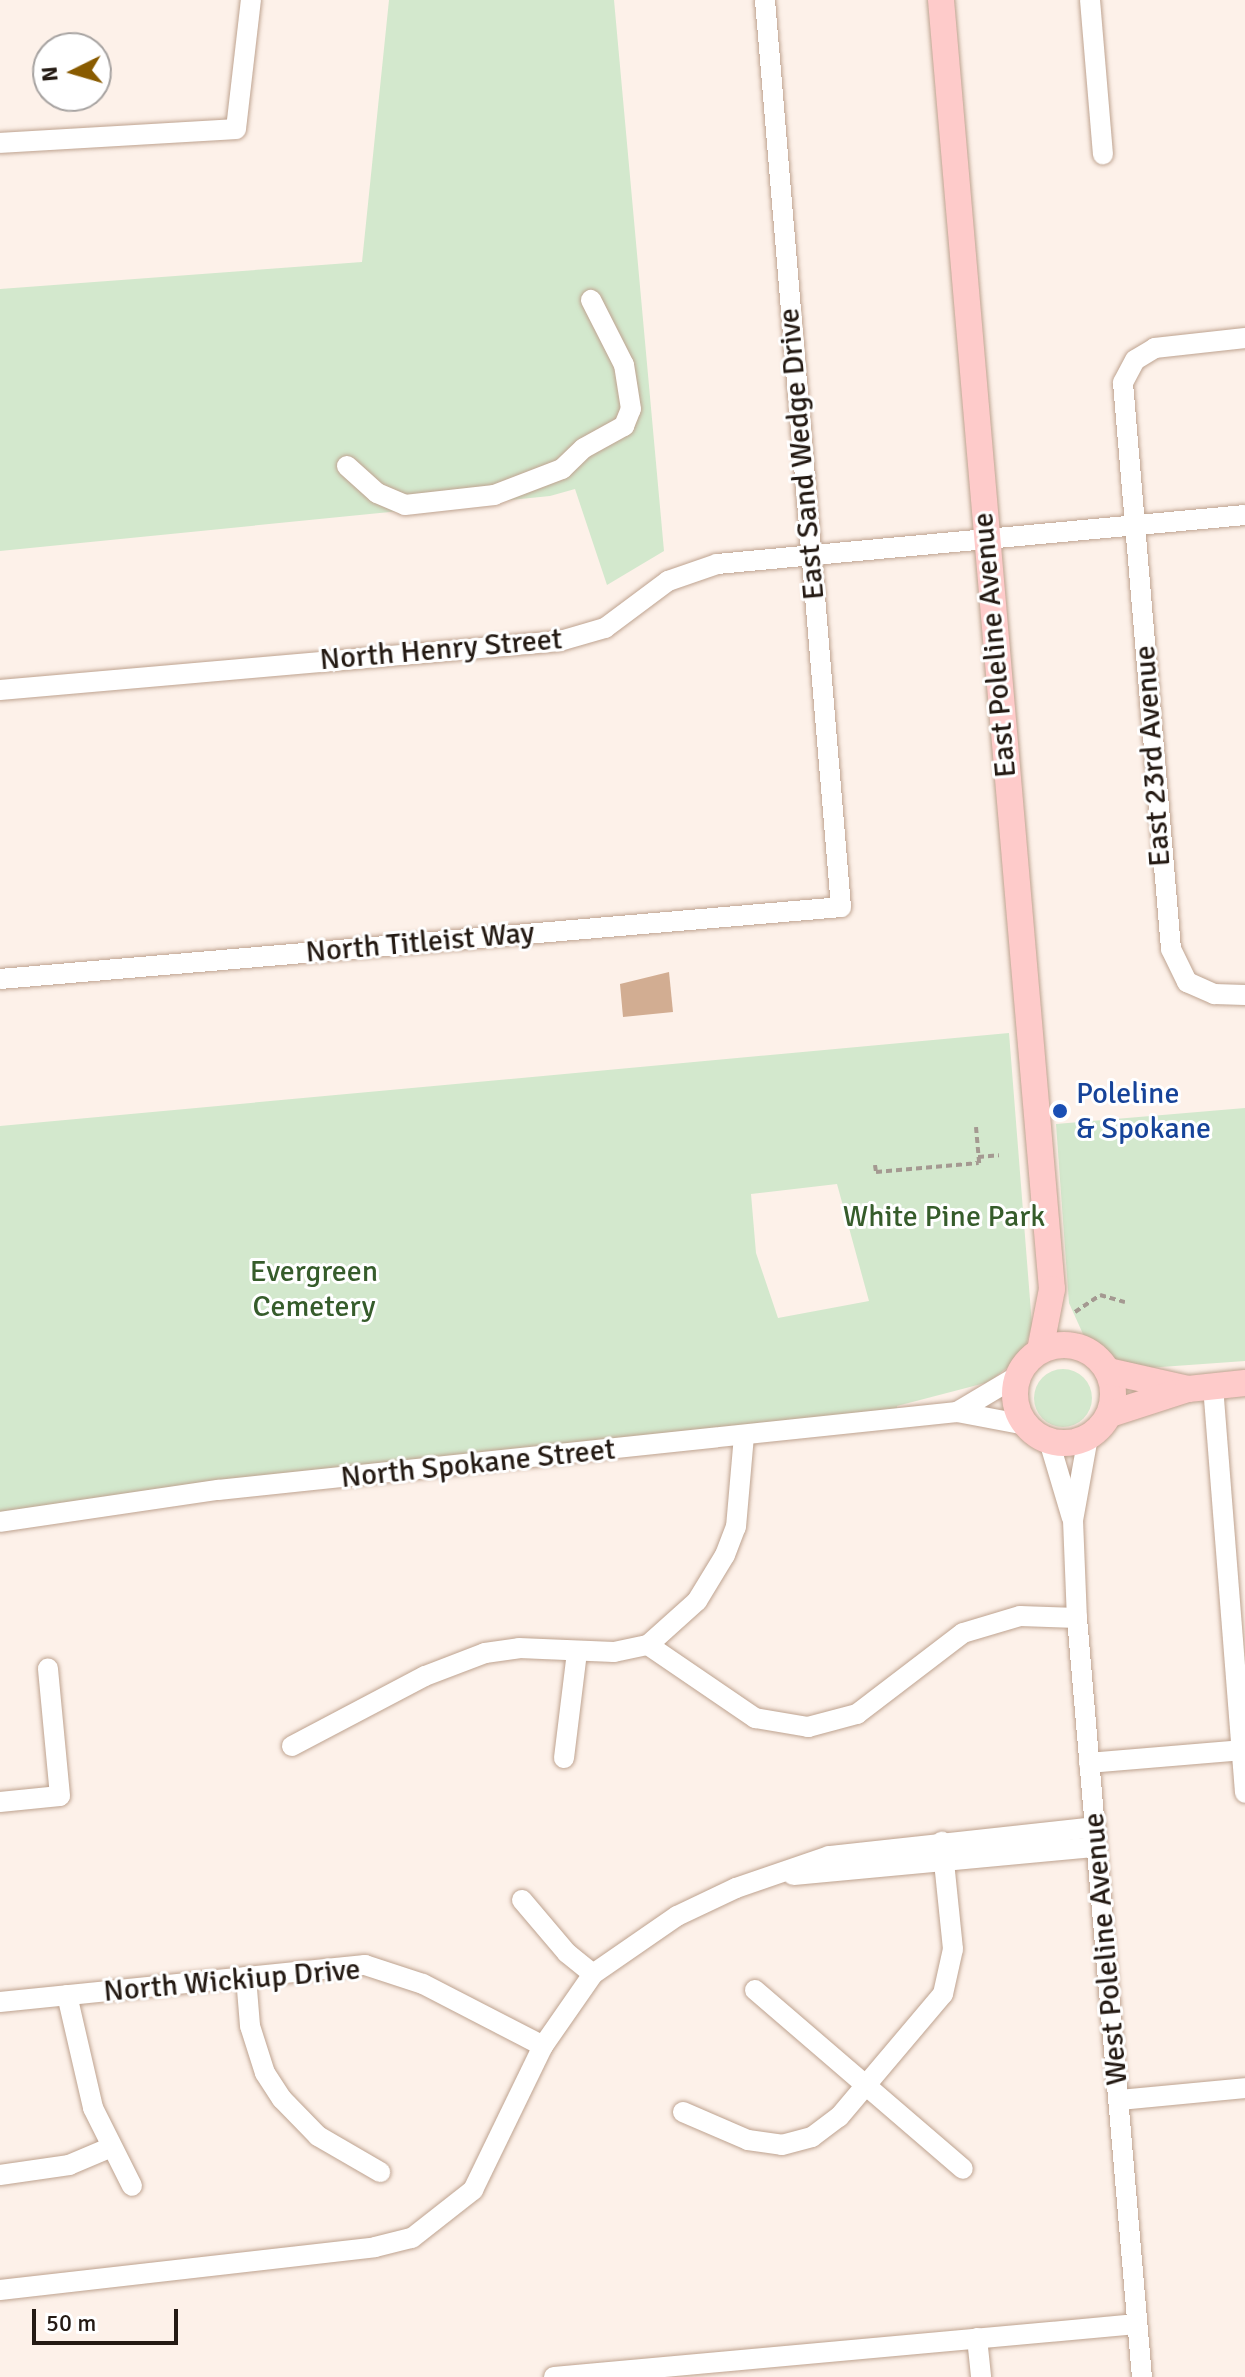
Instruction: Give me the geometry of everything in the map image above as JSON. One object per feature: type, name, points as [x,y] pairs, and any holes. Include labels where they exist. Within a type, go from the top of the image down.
[{"type":"main road","name":"East Poleline Avenue","points":[[941,0],[1052,1289],[1060,1312],[1089,1351]]},
{"type":"main road","name":"East Poleline Avenue","points":[[1040,1351],[1052,1289]]},
{"type":"main road","points":[[1110,1414],[1114,1392],[1108,1371],[1089,1351],[1073,1345],[1040,1351],[1019,1375],[1015,1401],[1026,1425],[1049,1441],[1088,1437],[1110,1414],[1201,1387],[1245,1383]]},
{"type":"main road","points":[[1108,1371],[1201,1387]]},
{"type":"street","points":[[0,143],[236,129],[251,0]]},
{"type":"street","name":"East Sand Wedge Drive","points":[[765,0],[841,907]]},
{"type":"street","points":[[1090,0],[1103,154]]},
{"type":"street","points":[[347,466],[377,493],[405,505],[494,495],[562,469],[584,448],[624,426],[631,409],[624,365],[591,300]]},
{"type":"street","name":"East 23rd Avenue","points":[[1245,338],[1155,348],[1135,360],[1123,383],[1165,907],[1171,949],[1187,982],[1214,994],[1245,995]]},
{"type":"street","name":"North Henry Street","points":[[0,690],[560,641],[605,628],[668,581],[696,570],[811,554],[987,541],[1245,515]]},
{"type":"street","name":"North Titleist Way","points":[[0,979],[841,907]]},
{"type":"street","name":"North Spokane Street","points":[[957,1412],[1019,1375]]},
{"type":"street","points":[[1201,1387],[1243,1750],[1245,1793]]},
{"type":"street","name":"North Spokane Street","points":[[0,1522],[218,1490],[957,1412],[1026,1425]]},
{"type":"street","points":[[292,1746],[425,1676],[485,1653],[519,1648],[577,1652],[648,1645],[697,1601],[725,1555],[736,1527],[744,1436]]},
{"type":"street","name":"West Poleline Avenue","points":[[1088,1437],[1073,1520],[1077,1618],[1142,2377]]},
{"type":"street","name":"West Poleline Avenue","points":[[1049,1441],[1073,1520]]},
{"type":"street","points":[[648,1645],[755,1718],[808,1727],[857,1714],[963,1633],[1020,1616],[1077,1618]]},
{"type":"street","points":[[564,1758],[577,1652]]},
{"type":"street","points":[[0,1802],[60,1796],[48,1669]]},
{"type":"street","points":[[1089,1763],[1243,1750]]},
{"type":"street","points":[[0,2290],[375,2247],[412,2238],[473,2190],[543,2046],[593,1974],[700,1903],[829,1856],[942,1842],[1096,1837]]},
{"type":"street","points":[[769,1877],[944,1863],[1096,1837]]},
{"type":"street","points":[[683,2112],[748,2140],[782,2145],[821,2130],[865,2085],[943,1994],[953,1949],[942,1842]]},
{"type":"street","points":[[522,1900],[593,1974]]},
{"type":"street","name":"North Wickiup Drive","points":[[0,2002],[365,1965],[423,1984],[543,2046]]},
{"type":"street","points":[[246,1977],[250,2026],[265,2073],[282,2099],[318,2136],[380,2172]]},
{"type":"street","points":[[755,1990],[963,2169]]},
{"type":"street","points":[[67,1995],[93,2108],[109,2148],[132,2186]]},
{"type":"street","points":[[1119,2100],[1245,2088]]},
{"type":"street","points":[[0,2175],[69,2165],[109,2148]]},
{"type":"street","points":[[554,2377],[731,2369],[977,2338],[1137,2324]]},
{"type":"street","points":[[977,2338],[981,2377]]},
{"type":"path","points":[[976,1127],[978,1162]]},
{"type":"path","points":[[875,1165],[876,1172],[978,1162],[999,1155]]},
{"type":"path","points":[[1075,1312],[1100,1295],[1125,1302]]},
{"type":"green space","points":[[389,0],[614,0],[664,551],[607,585],[575,489],[550,496],[0,551],[0,289],[362,262]]},
{"type":"green space","name":"Evergreen Cemetery","points":[[1009,1033],[1032,1325],[1023,1355],[989,1382],[897,1406],[898,1417],[0,1522],[0,1126]],"holes":[[[837,1184],[869,1301],[778,1318],[756,1253],[751,1194]]]},
{"type":"green space","name":"White Pine Park","points":[[1245,1108],[1245,1361],[1133,1369],[1109,1360],[1083,1334],[1069,1303],[1056,1124]]},
{"type":"green space","points":[[1063,1369],[1074,1371],[1083,1378],[1090,1387],[1090,1409],[1083,1418],[1074,1425],[1063,1427],[1052,1425],[1043,1418],[1036,1409],[1034,1398],[1036,1387],[1043,1378],[1052,1371]]},
{"type":"building","points":[[669,972],[673,1012],[623,1017],[620,984]]},
{"type":"place","name":"Poleline & Spokane","points":[[1060,1111]]}]
